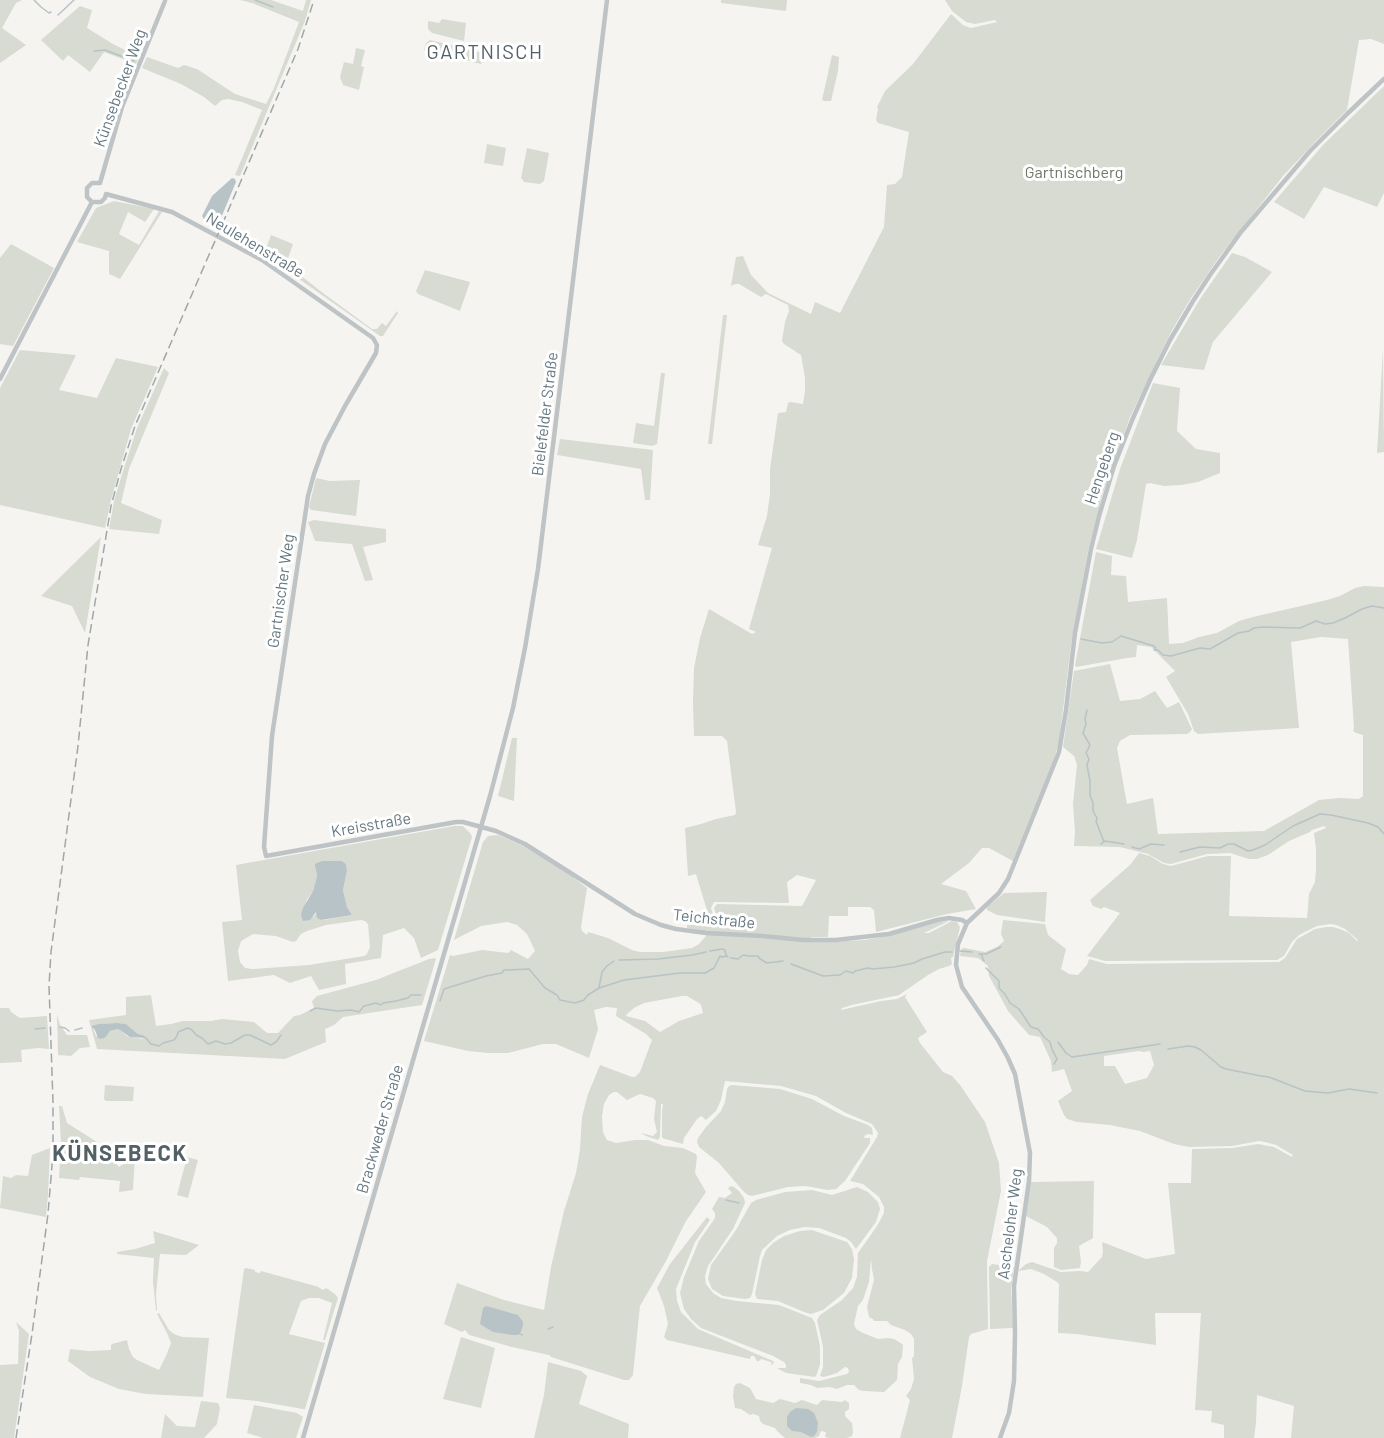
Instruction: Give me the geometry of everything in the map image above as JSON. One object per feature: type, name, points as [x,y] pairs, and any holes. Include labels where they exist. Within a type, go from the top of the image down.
[{"type":"street","points":[[164,0],[171,1]]},
{"type":"street","name":"Künsebecker Weg","points":[[104,188],[122,107],[164,0]]},
{"type":"street","name":"Bielefelder Straße","points":[[481,827],[513,708],[538,569],[607,0]]},
{"type":"street","name":"Hengeberg","points":[[967,923],[999,893],[1004,885],[1028,832],[1059,752],[1086,568],[1099,516],[1123,442],[1154,371],[1193,300],[1241,232],[1310,151],[1384,79]]},
{"type":"street","points":[[92,183],[104,188],[105,198],[101,202],[92,202],[87,197],[87,188],[92,183]]},
{"type":"street","name":"Neulehenstraße","points":[[104,188],[172,212],[262,260],[373,338],[377,345]]},
{"type":"street","points":[[0,379],[92,202]]},
{"type":"street","name":"Gartnischer Weg","points":[[266,856],[264,847],[272,736],[308,496],[325,444],[376,353],[377,345]]},
{"type":"street","name":"Kreisstraße","points":[[266,856],[456,822],[481,827]]},
{"type":"street","name":"Teichstraße","points":[[481,827],[525,844],[635,914],[676,929],[803,940],[836,940],[889,934],[949,918],[967,923]]},
{"type":"street","name":"Brackweder Straße","points":[[303,1438],[481,827]]},
{"type":"street","name":"Ascheloher Weg","points":[[967,923],[958,944],[956,958],[958,977],[965,993],[998,1040],[1011,1066],[1017,1085],[1030,1154],[1029,1181],[1014,1287],[1016,1334],[1014,1381],[1009,1413],[1000,1438]]},
{"type":"green space","points":[[0,0],[22,0],[16,3],[2,28],[26,45],[0,63]]},
{"type":"green space","points":[[240,0],[271,0],[303,11],[306,0],[311,0],[305,21],[240,176],[235,175],[262,110],[228,99],[222,100],[215,106],[181,84],[142,68],[147,57],[178,68],[184,65],[197,69],[235,94],[266,104],[299,22]]},
{"type":"green space","points":[[721,0],[787,0],[786,11],[721,3]]},
{"type":"green space","name":"Gartnischberg","points":[[945,0],[1384,0],[1384,44],[1371,39],[1359,40],[1347,110],[1283,176],[1220,256],[1171,332],[1130,417],[1102,496],[1088,551],[1071,645],[1059,742],[1054,760],[1013,861],[989,848],[982,848],[969,863],[941,884],[966,891],[976,909],[876,932],[874,910],[870,907],[848,907],[848,916],[829,916],[828,937],[811,937],[811,942],[865,940],[949,921],[924,933],[929,933],[952,921],[957,922],[960,927],[951,958],[952,964],[928,975],[899,995],[852,1005],[841,1010],[897,999],[907,994],[905,997],[927,1032],[918,1038],[920,1043],[943,1072],[952,1076],[960,1085],[985,1122],[999,1163],[1001,1191],[987,1261],[988,1329],[971,1334],[969,1337],[952,1438],[900,1438],[910,1400],[906,1396],[914,1379],[912,1358],[914,1339],[905,1330],[887,1321],[874,1321],[869,1317],[867,1307],[874,1280],[871,1259],[869,1282],[863,1300],[858,1306],[854,1324],[856,1329],[863,1333],[878,1339],[894,1339],[903,1345],[897,1380],[884,1392],[859,1390],[854,1385],[837,1389],[817,1388],[800,1383],[800,1378],[819,1381],[849,1372],[845,1367],[837,1373],[820,1376],[823,1367],[823,1347],[817,1320],[853,1288],[857,1277],[858,1253],[884,1213],[879,1197],[863,1184],[850,1181],[877,1137],[878,1133],[872,1124],[816,1096],[781,1086],[725,1081],[716,1111],[706,1120],[701,1116],[697,1119],[684,1138],[683,1144],[662,1138],[663,1104],[661,1104],[658,1140],[641,1133],[653,1136],[657,1132],[654,1119],[656,1101],[653,1098],[640,1094],[627,1100],[617,1092],[609,1095],[604,1104],[602,1116],[603,1132],[607,1140],[616,1143],[648,1140],[664,1146],[683,1148],[696,1154],[695,1173],[706,1192],[686,1221],[640,1306],[633,1375],[629,1380],[624,1380],[549,1355],[469,1335],[465,1330],[462,1332],[444,1324],[457,1283],[504,1300],[544,1310],[564,1211],[576,1173],[582,1117],[588,1094],[600,1065],[635,1077],[640,1072],[652,1040],[616,1016],[617,1008],[606,1007],[594,1010],[598,1029],[589,1058],[556,1044],[543,1044],[508,1053],[488,1053],[424,1041],[450,955],[482,950],[508,953],[511,950],[528,959],[535,951],[527,934],[517,925],[507,922],[481,926],[454,940],[483,842],[488,836],[498,835],[524,846],[562,869],[587,888],[581,927],[587,935],[588,932],[608,938],[640,952],[692,948],[706,936],[706,932],[687,928],[687,925],[711,924],[696,874],[688,876],[685,828],[735,815],[736,812],[727,741],[722,736],[694,736],[694,668],[709,609],[752,634],[756,632],[749,629],[772,548],[758,545],[767,516],[770,469],[778,413],[786,412],[790,402],[803,404],[805,391],[801,355],[782,341],[789,311],[788,305],[766,294],[761,297],[739,284],[731,286],[736,257],[743,256],[751,275],[768,293],[811,314],[815,302],[840,313],[884,227],[887,185],[895,184],[902,177],[909,132],[878,123],[876,120],[877,107],[885,91],[913,64],[951,14],[963,25],[971,28],[997,22],[995,20],[975,24],[966,22],[952,11]],"holes":[[[797,875],[816,880],[802,906],[717,904],[714,908],[719,924],[716,924],[711,908],[714,902],[789,903],[787,882]],[[687,996],[699,1003],[703,1013],[679,1021],[660,1032],[645,1021],[626,1016],[634,1008],[644,1003]]]},
{"type":"green space","points":[[80,6],[92,10],[87,28],[139,57],[136,64],[104,52],[90,72],[68,55],[63,61],[41,40]]},
{"type":"green space","points":[[442,19],[466,23],[464,41],[432,33],[428,29],[428,21],[439,23]]},
{"type":"green space","points":[[430,40],[479,52],[483,57],[481,64],[424,50],[426,43]]},
{"type":"green space","points":[[356,48],[365,50],[359,90],[343,85],[340,77],[344,62],[353,64]]},
{"type":"green space","points":[[832,55],[839,57],[838,71],[831,101],[825,101],[822,100]]},
{"type":"green space","points":[[1384,86],[1384,193],[1377,207],[1324,187],[1304,219],[1274,202],[1323,145]]},
{"type":"green space","points":[[487,144],[506,148],[503,166],[484,163]]},
{"type":"green space","points":[[527,148],[549,153],[544,181],[540,184],[524,182],[521,178]]},
{"type":"green space","points":[[114,201],[154,209],[145,222],[128,212],[119,234],[139,245],[159,211],[162,212],[120,279],[109,274],[109,251],[77,242],[96,208]]},
{"type":"green space","points":[[230,224],[266,249],[271,235],[293,244],[286,264],[372,329],[377,329],[382,323],[386,326],[397,311],[398,313],[383,336],[380,336],[275,262],[226,236]]},
{"type":"green space","points":[[11,244],[54,268],[13,346],[0,344],[0,258]]},
{"type":"green space","points":[[1232,253],[1245,257],[1272,272],[1213,342],[1204,370],[1161,365],[1200,299]]},
{"type":"green space","points":[[425,270],[470,282],[460,311],[418,294],[416,291]]},
{"type":"green space","points":[[723,315],[727,315],[712,444],[708,444]]},
{"type":"green space","points":[[1383,349],[1384,452],[1377,453]]},
{"type":"green space","points":[[20,350],[76,355],[59,390],[97,398],[116,358],[158,367],[131,429],[105,528],[0,505],[0,388]]},
{"type":"green space","points":[[164,368],[169,373],[129,469],[121,503],[162,520],[159,534],[109,529],[114,501],[137,428]]},
{"type":"green space","points":[[661,373],[665,373],[657,444],[652,446],[633,443],[636,423],[654,426]]},
{"type":"green space","points":[[1153,383],[1180,388],[1177,431],[1196,449],[1220,453],[1220,473],[1198,482],[1181,485],[1146,484],[1132,558],[1096,549],[1120,469]]},
{"type":"green space","points":[[560,439],[653,450],[650,500],[645,500],[641,469],[557,455]]},
{"type":"green space","points":[[316,478],[330,481],[360,480],[356,516],[311,510],[309,507]]},
{"type":"green space","points":[[314,520],[386,529],[386,542],[363,547],[373,580],[365,581],[352,544],[315,541],[308,522]]},
{"type":"green space","points":[[101,537],[85,633],[72,606],[41,596]]},
{"type":"green space","points":[[1096,552],[1112,556],[1111,575],[1126,576],[1128,602],[1167,598],[1169,644],[1183,643],[1217,633],[1239,621],[1253,617],[1327,600],[1355,588],[1384,587],[1384,1438],[1291,1438],[1294,1406],[1257,1395],[1254,1438],[1224,1438],[1224,1425],[1211,1422],[1212,1411],[1195,1410],[1201,1313],[1155,1313],[1156,1345],[1058,1333],[1059,1284],[1031,1269],[1018,1271],[1032,1262],[1061,1272],[1088,1272],[1102,1257],[1102,1242],[1146,1259],[1175,1254],[1168,1183],[1191,1183],[1192,1149],[1232,1148],[1258,1144],[1274,1147],[1292,1157],[1293,1155],[1276,1145],[1259,1141],[1232,1146],[1189,1147],[1174,1144],[1140,1131],[1067,1119],[1058,1101],[1072,1091],[1064,1069],[1052,1072],[1051,1061],[1040,1037],[1029,1035],[1008,1011],[989,976],[988,966],[978,958],[960,956],[961,949],[985,952],[997,947],[1004,941],[1001,934],[1003,920],[1045,924],[1048,935],[1066,949],[1061,969],[1069,974],[1078,975],[1089,959],[1107,964],[1279,962],[1285,958],[1297,939],[1315,929],[1326,927],[1340,929],[1358,940],[1345,929],[1330,924],[1317,926],[1299,935],[1284,956],[1277,960],[1105,961],[1087,956],[1120,913],[1093,906],[1090,900],[1131,864],[1139,853],[1171,866],[1208,856],[1231,856],[1229,916],[1307,918],[1309,894],[1315,882],[1316,870],[1314,833],[1326,828],[1324,826],[1312,830],[1257,859],[1230,853],[1207,854],[1171,864],[1164,863],[1148,854],[1120,847],[1074,846],[1073,804],[1077,765],[1074,756],[1063,747],[1074,671],[1110,664],[1120,701],[1140,699],[1155,691],[1167,708],[1179,702],[1192,729],[1187,734],[1130,735],[1120,741],[1117,748],[1127,804],[1153,798],[1158,834],[1264,831],[1319,800],[1359,799],[1363,796],[1363,735],[1353,731],[1348,639],[1321,637],[1291,642],[1299,728],[1198,734],[1194,731],[1188,714],[1166,677],[1175,671],[1151,647],[1137,645],[1136,657],[1076,667]],"holes":[[[1150,1051],[1154,1065],[1147,1078],[1125,1084],[1115,1066],[1104,1066],[1104,1056]]]},
{"type":"green space","points":[[512,738],[517,738],[514,801],[498,796]]},
{"type":"green space","points":[[454,826],[463,826],[472,837],[438,950],[421,958],[414,938],[404,928],[383,935],[381,958],[345,964],[346,984],[319,990],[311,976],[290,983],[274,975],[228,981],[222,922],[242,920],[236,865]],"holes":[[[322,861],[342,861],[346,864],[343,890],[347,907],[352,915],[321,920],[317,912],[313,917],[306,901],[313,891],[316,880],[315,866]],[[361,920],[368,924],[370,947],[364,956],[309,965],[253,969],[245,968],[240,962],[238,951],[241,941],[253,934],[276,936],[293,942],[307,931],[326,925]]]},
{"type":"green space","points":[[1047,892],[1045,922],[997,915],[987,910],[987,907],[1004,893]]},
{"type":"green space","points":[[429,959],[436,959],[422,1005],[343,1017],[325,1029],[326,1042],[285,1059],[97,1049],[89,1020],[126,1015],[126,997],[151,995],[156,1026],[183,1021],[222,1019],[254,1022],[267,1033],[278,1033],[294,1016],[314,1008],[312,1001],[317,996],[376,980]],"holes":[[[102,1024],[126,1024],[138,1034],[143,1035],[143,1039],[127,1036],[118,1029],[110,1031],[106,1037],[96,1036],[93,1028]]]},
{"type":"green space","points":[[0,1008],[9,1008],[20,1018],[47,1016],[49,1049],[21,1050],[22,1062],[0,1063]]},
{"type":"green space","points":[[57,1014],[60,1025],[67,1035],[87,1035],[90,1047],[80,1048],[71,1056],[58,1055]]},
{"type":"green space","points":[[105,1085],[134,1087],[133,1101],[106,1101],[104,1099]]},
{"type":"green space","points":[[732,1085],[780,1089],[812,1099],[872,1128],[873,1135],[864,1136],[870,1138],[870,1143],[845,1181],[836,1189],[788,1187],[748,1195],[719,1163],[699,1147],[697,1142],[706,1127],[721,1111],[727,1089]]},
{"type":"green space","points":[[59,1106],[62,1106],[67,1123],[97,1142],[119,1167],[135,1156],[133,1190],[119,1192],[120,1181],[80,1177],[79,1180],[59,1178],[61,1143]]},
{"type":"green space","points":[[50,1148],[46,1217],[0,1208],[3,1176],[11,1178],[16,1175],[28,1176],[32,1155]]},
{"type":"green space","points":[[187,1157],[198,1160],[188,1198],[177,1195]]},
{"type":"green space","points":[[1094,1181],[1093,1238],[1079,1246],[1080,1268],[1061,1270],[1054,1267],[1054,1248],[1057,1238],[1047,1227],[1026,1216],[1031,1182]]},
{"type":"green space","points":[[731,1186],[739,1191],[745,1203],[733,1229],[708,1266],[705,1276],[706,1284],[713,1293],[721,1298],[779,1305],[812,1318],[820,1346],[820,1364],[815,1377],[786,1373],[777,1368],[786,1368],[784,1362],[701,1328],[684,1309],[680,1293],[684,1277],[699,1241],[715,1218],[712,1209],[719,1197],[725,1198],[732,1193],[728,1188]]},
{"type":"green space","points":[[857,1187],[868,1192],[878,1202],[880,1209],[876,1222],[856,1249],[846,1238],[819,1228],[805,1227],[790,1230],[777,1236],[762,1250],[750,1298],[723,1296],[712,1289],[708,1279],[711,1265],[736,1230],[751,1203],[785,1192],[812,1190],[832,1195]]},
{"type":"green space","points":[[707,1217],[710,1220],[695,1242],[676,1289],[681,1312],[698,1329],[773,1361],[772,1365],[770,1365],[771,1362],[761,1359],[757,1361],[754,1356],[750,1359],[667,1340],[664,1337],[668,1324],[657,1288],[670,1264]]},
{"type":"green space","points":[[812,1230],[847,1242],[852,1249],[854,1259],[852,1278],[844,1293],[823,1310],[811,1314],[778,1301],[757,1299],[755,1294],[766,1250],[784,1236]]},
{"type":"green space","points":[[153,1231],[199,1245],[186,1255],[160,1254],[156,1311],[153,1282],[154,1258],[117,1254],[117,1252],[155,1243]]},
{"type":"green space","points":[[992,1264],[1014,1267],[1011,1289],[1013,1328],[990,1329],[989,1267]]},
{"type":"green space","points":[[244,1269],[324,1290],[325,1288],[338,1298],[325,1340],[323,1340],[332,1303],[319,1298],[301,1301],[289,1334],[325,1343],[305,1409],[226,1398]]},
{"type":"green space","points":[[159,1313],[174,1334],[182,1337],[209,1338],[203,1397],[146,1394],[119,1389],[90,1377],[68,1361],[70,1349],[111,1350],[112,1344],[127,1340],[133,1357],[159,1370],[171,1343],[157,1314]]},
{"type":"green space","points":[[16,1322],[29,1334],[14,1438],[0,1438],[0,1365],[18,1364],[19,1331]]},
{"type":"green space","points":[[461,1337],[495,1348],[481,1408],[443,1399]]},
{"type":"green space","points":[[548,1362],[581,1371],[587,1376],[579,1404],[629,1424],[628,1438],[534,1438],[544,1395]]},
{"type":"green space","points":[[740,1383],[750,1388],[756,1399],[773,1403],[780,1399],[795,1403],[802,1400],[817,1405],[822,1400],[842,1402],[845,1400],[849,1403],[845,1416],[852,1423],[852,1436],[829,1438],[825,1437],[826,1432],[821,1431],[815,1438],[785,1438],[775,1428],[763,1424],[759,1416],[750,1415],[735,1408],[734,1387]]},
{"type":"green space","points":[[201,1401],[218,1403],[220,1408],[217,1424],[204,1438],[161,1438],[165,1414],[177,1426],[195,1427]]},
{"type":"green space","points":[[254,1405],[297,1413],[303,1417],[296,1438],[263,1438],[247,1433]]},
{"type":"shaded area","points":[[232,178],[236,182],[221,218],[213,222],[204,219],[202,216],[212,196]]},
{"type":"shaded area","points":[[322,861],[342,861],[346,864],[343,890],[347,907],[352,915],[321,920],[317,918],[316,912],[310,920],[303,921],[301,915],[303,908],[313,891],[316,880],[315,864]]},
{"type":"shaded area","points":[[99,1024],[126,1024],[146,1038],[130,1037],[118,1029],[110,1031],[106,1037],[101,1039],[92,1027]]},
{"type":"shaded area","points":[[486,1306],[518,1315],[523,1322],[520,1333],[513,1335],[493,1332],[480,1324],[483,1308]]},
{"type":"shaded area","points":[[796,1408],[808,1409],[814,1413],[818,1423],[814,1436],[792,1431],[787,1426],[787,1417]]},
{"type":"waterway","points":[[34,0],[49,13],[51,12]]},
{"type":"waterway","points":[[58,15],[74,0]]},
{"type":"waterway","points":[[255,0],[273,7]]},
{"type":"waterway","points":[[94,51],[105,50],[134,61]]},
{"type":"waterway","points":[[1154,650],[1171,656],[1200,648],[1210,649],[1238,633],[1254,628],[1300,628],[1316,621],[1325,624],[1333,623],[1372,606],[1384,608]]},
{"type":"waterway","points":[[1081,639],[1102,643],[1112,642],[1121,636],[1154,646],[1156,649]]},
{"type":"waterway","points":[[1087,710],[1083,733],[1090,745],[1086,753],[1089,759],[1087,765],[1090,795],[1104,842]]},
{"type":"waterway","points":[[1180,852],[1200,847],[1220,848],[1228,844],[1234,844],[1248,851],[1253,850],[1265,845],[1293,826],[1320,814],[1368,823],[1378,827],[1384,834]]},
{"type":"waterway","points":[[1101,844],[1105,841],[1124,844]]},
{"type":"waterway","points":[[1132,847],[1139,849],[1151,844],[1164,845]]},
{"type":"waterway","points":[[979,954],[986,954],[1001,947]]},
{"type":"waterway","points":[[710,951],[722,949],[725,950],[726,955]]},
{"type":"waterway","points":[[960,951],[972,952]]},
{"type":"waterway","points":[[619,960],[658,959],[706,952]]},
{"type":"waterway","points":[[791,964],[823,976],[840,975],[846,971],[853,973],[868,968],[894,967],[914,963],[945,952],[952,952]]},
{"type":"waterway","points":[[981,954],[984,961]]},
{"type":"waterway","points":[[731,958],[738,959],[743,955],[758,956],[767,963],[783,961]]},
{"type":"waterway","points":[[440,1001],[444,989],[502,973],[504,970],[529,969],[545,988],[557,995],[560,1000],[575,1003],[584,1000],[599,988],[624,980],[680,973],[705,973],[714,968],[720,956],[728,957]]},
{"type":"waterway","points":[[599,988],[602,972],[614,961]]},
{"type":"waterway","points":[[986,968],[999,981],[999,988],[1010,1003],[1019,1009],[1031,1027],[1038,1029],[1050,1042],[1057,1059],[1054,1064]]},
{"type":"waterway","points":[[310,1011],[316,1008],[359,1012],[364,1006],[376,1003],[381,1005],[408,998],[411,995],[421,995]]},
{"type":"waterway","points":[[60,1027],[69,1031]]},
{"type":"waterway","points":[[35,1029],[45,1028]]},
{"type":"waterway","points":[[75,1030],[82,1028]]},
{"type":"waterway","points":[[145,1037],[151,1044],[159,1046],[174,1040],[178,1032],[188,1028],[208,1044],[216,1041],[231,1043],[245,1035],[250,1035],[271,1045],[281,1035]]},
{"type":"waterway","points":[[1058,1042],[1072,1057],[1160,1044]]},
{"type":"waterway","points":[[1168,1049],[1195,1047],[1221,1067],[1269,1077],[1305,1091],[1328,1093],[1349,1089],[1377,1093]]},
{"type":"waterway","points":[[726,1200],[739,1203]]},
{"type":"waterway","points":[[548,1329],[553,1327]]},
{"type":"railway","points":[[16,1438],[48,1214],[53,1153],[49,986],[51,952],[78,746],[88,645],[111,506],[135,426],[298,49],[314,0]]},
{"type":"district","name":"GARTNISCH","points":[[485,52]]},
{"type":"district","name":"KÜNSEBECK","points":[[120,1154]]}]
